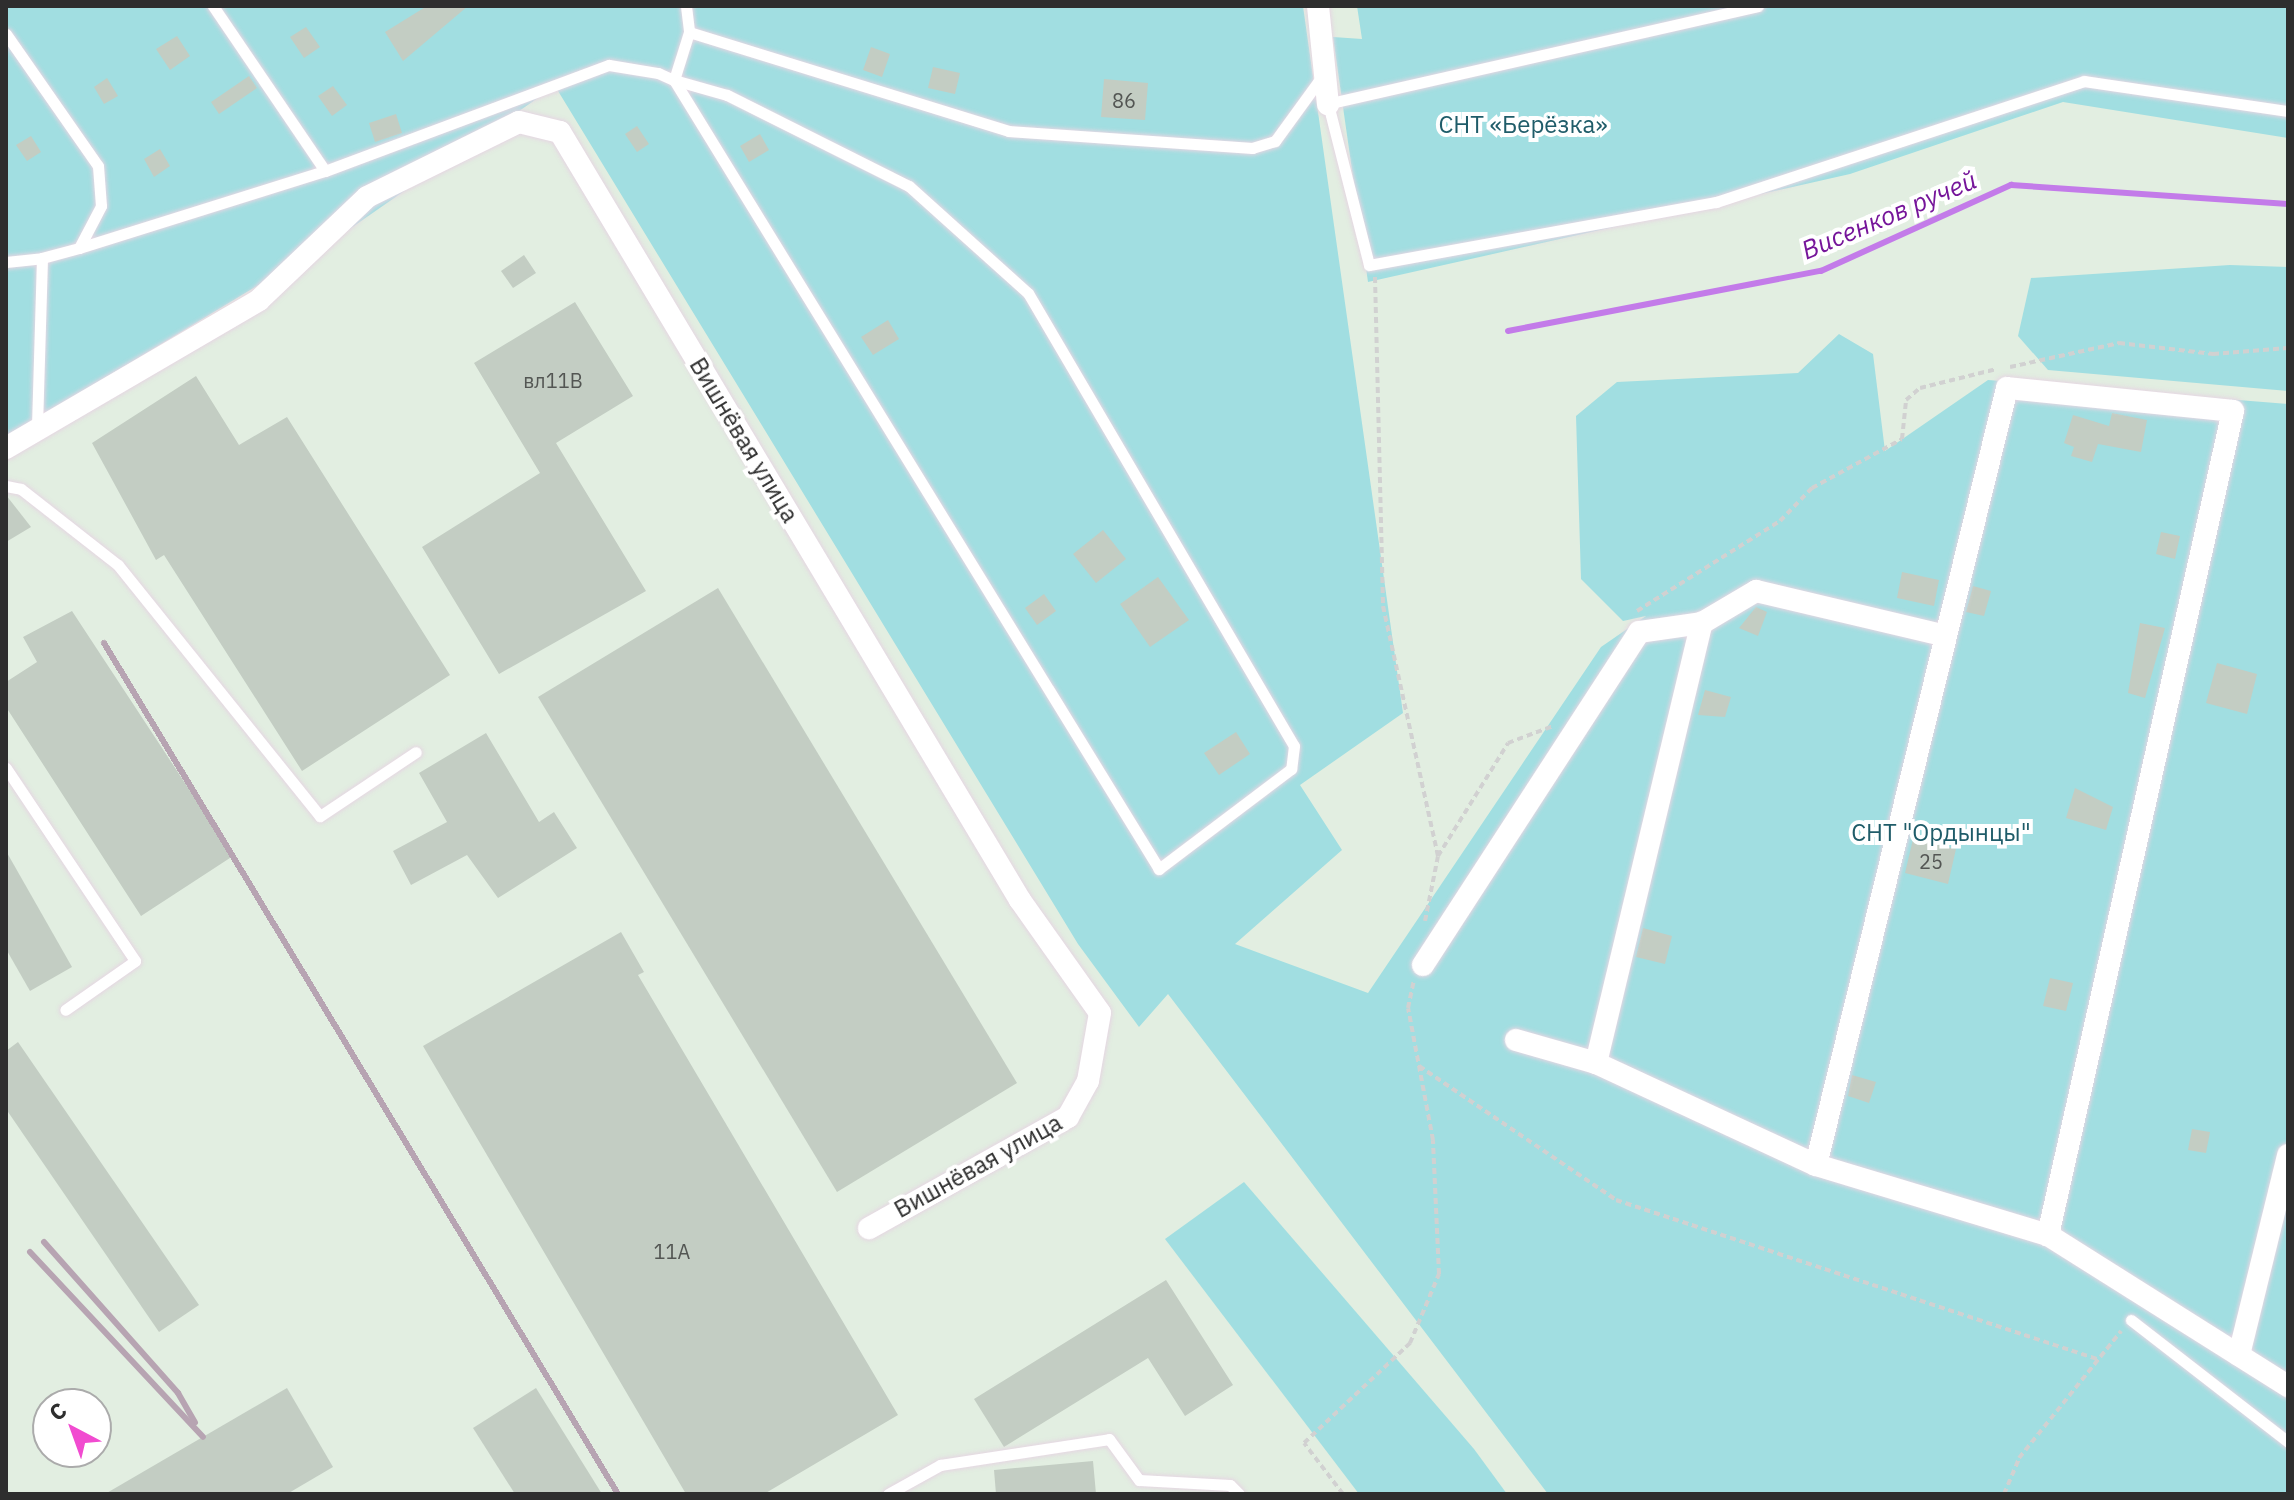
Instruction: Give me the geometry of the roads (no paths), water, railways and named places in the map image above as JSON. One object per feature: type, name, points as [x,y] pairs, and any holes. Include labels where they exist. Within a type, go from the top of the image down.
[{"type":"street","points":[[1318,6],[1328,104]]},
{"type":"street","name":"Вишнёвая улица","points":[[6,448],[259,300],[367,197],[519,122],[560,132],[1012,887],[1100,1013],[1088,1081],[1068,1117],[869,1228]]},
{"type":"street","points":[[1816,1165],[2007,388],[2233,411],[2048,1235]]},
{"type":"street","points":[[1423,965],[1639,632],[1702,623],[1756,591],[1946,636]]},
{"type":"street","points":[[1596,1063],[1702,623]]},
{"type":"street","points":[[1516,1040],[1596,1063],[1816,1165],[2048,1235],[2288,1386]]},
{"type":"street","points":[[2239,1355],[2288,1155]]},
{"type":"lane","points":[[213,6],[325,171]]},
{"type":"lane","points":[[6,262],[42,258],[79,248],[325,171],[609,65],[674,80],[727,95],[909,186],[1028,293],[1294,746],[1291,769],[1159,869],[674,80],[689,32],[686,6]]},
{"type":"lane","points":[[1758,6],[1328,104],[1369,265],[1716,202],[2084,81],[2288,111]]},
{"type":"lane","points":[[689,32],[1008,131],[1252,148],[1275,141],[1326,71]]},
{"type":"lane","points":[[6,34],[98,166],[101,206],[79,248]]},
{"type":"lane","points":[[37,430],[42,258]]},
{"type":"lane","points":[[6,486],[21,489],[118,565],[320,816],[416,752]]},
{"type":"lane","points":[[6,768],[135,961],[65,1010]]},
{"type":"lane","points":[[2131,1320],[2288,1442]]},
{"type":"lane","points":[[888,1494],[940,1465],[1109,1439],[1139,1480],[1230,1485],[1239,1494]]},
{"type":"waterway","name":"Висенков ручей","points":[[1508,331],[1821,271],[2011,185],[2288,204]]},
{"type":"railway","points":[[104,643],[618,1494]]},
{"type":"railway","points":[[44,1242],[178,1393],[195,1423]]},
{"type":"railway","points":[[30,1252],[203,1437]]},
{"type":"park label","name":"СНТ «Берёзка»","points":[[1523,125]]},
{"type":"park label","name":"СНТ \"Ордынцы\"","points":[[1941,833]]}]
